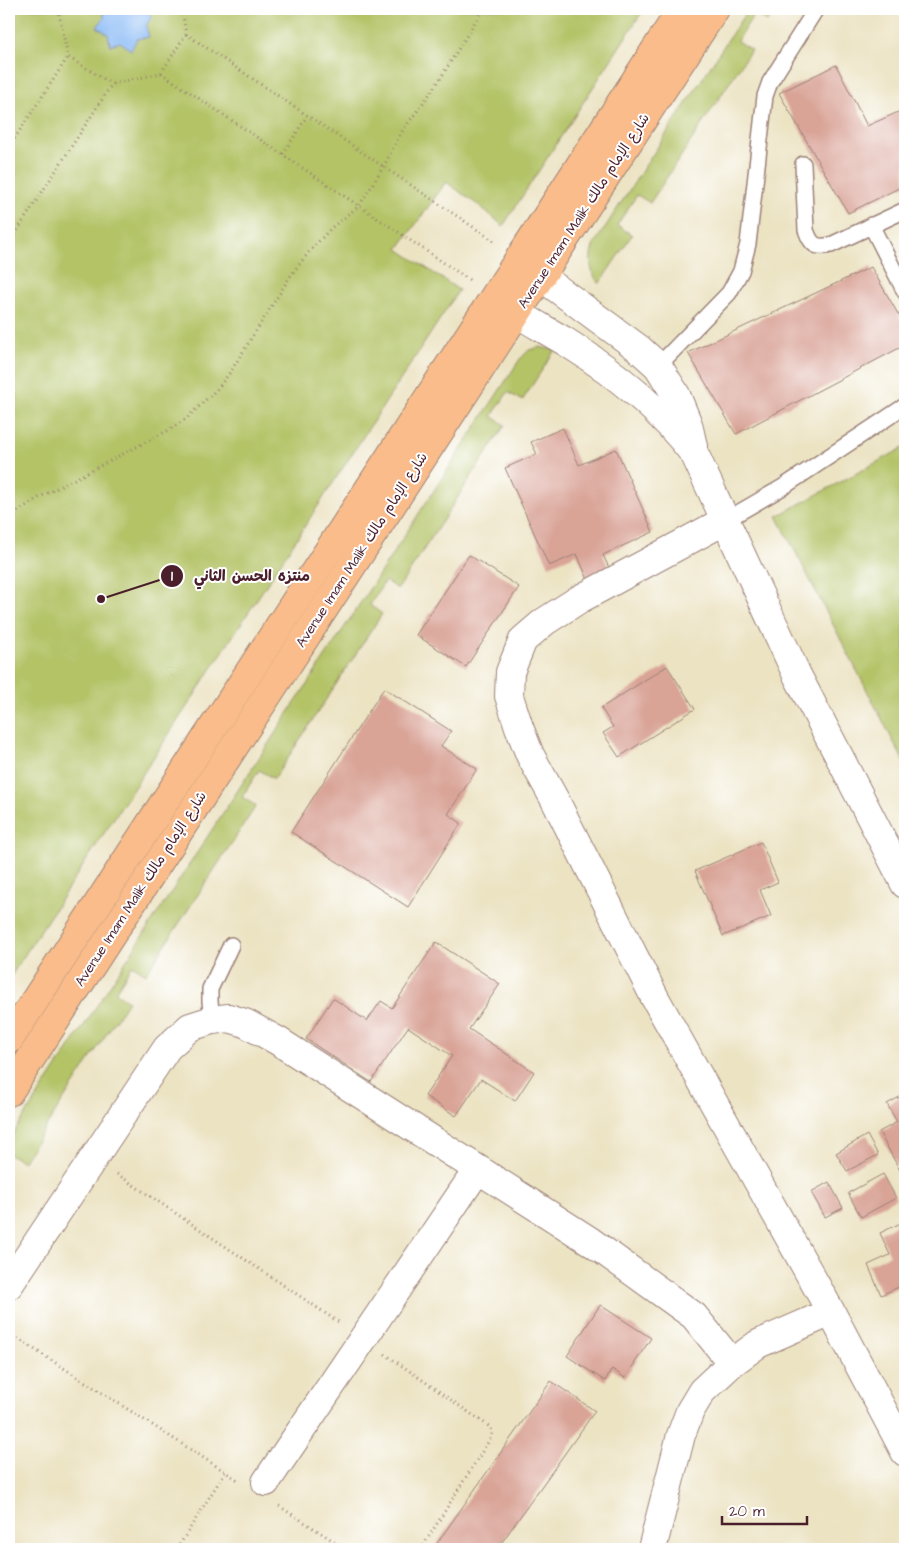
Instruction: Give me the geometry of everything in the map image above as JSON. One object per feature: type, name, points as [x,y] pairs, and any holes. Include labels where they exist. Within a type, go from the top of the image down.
[{"type":"main road","name":"Avenue Imam Malik شارع الإمام مالك","points":[[9,1040],[682,9]]},
{"type":"main road","name":"Avenue Imam Malik شارع الإمام مالك","points":[[9,1092],[716,9]]},
{"type":"street","points":[[518,260],[638,348],[658,366],[676,395],[688,424],[695,455]]},
{"type":"street","points":[[494,298],[516,314],[566,342],[622,380],[658,411],[695,455],[797,675],[905,884]]},
{"type":"street","points":[[726,520],[578,600],[544,622],[523,640],[510,672],[509,696],[530,755],[655,998],[831,1312],[905,1452]]},
{"type":"street","points":[[9,1286],[167,1048],[190,1027],[212,1020],[229,1018],[245,1022],[278,1041],[590,1241],[694,1316],[732,1362]]},
{"type":"street","points":[[262,1490],[478,1169]]},
{"type":"street","points":[[652,1549],[681,1435],[690,1411],[702,1391],[732,1362],[758,1344],[831,1312]]},
{"type":"lane","points":[[658,366],[729,293],[741,271],[748,244],[765,96],[770,82],[816,9]]},
{"type":"lane","points":[[803,164],[806,230],[815,246],[831,245],[905,210]]},
{"type":"lane","points":[[871,225],[905,292]]},
{"type":"lane","points":[[726,520],[783,486],[905,406]]},
{"type":"lane","points":[[212,1020],[210,989],[231,945]]},
{"type":"path","points":[[9,148],[68,57],[58,9]]},
{"type":"path","points":[[9,243],[112,84],[161,72],[186,34],[182,9]]},
{"type":"path","points":[[9,517],[40,497],[167,431],[186,419],[218,388],[231,371],[291,275],[331,228],[359,206],[384,166],[401,133],[437,84],[483,9]]},
{"type":"path","points":[[186,34],[384,166],[518,260]]},
{"type":"path","points":[[68,57],[112,84]]},
{"type":"path","points":[[161,72],[494,298]]},
{"type":"path","points":[[283,154],[307,116]]},
{"type":"path","points":[[9,1333],[225,1472],[262,1490],[346,1549]]},
{"type":"path","points":[[177,1549],[225,1472]]},
{"type":"green space","points":[[9,9],[644,9],[503,226],[481,207],[446,182],[398,249],[459,290],[9,979]]},
{"type":"green space","points":[[748,9],[776,9],[767,22],[754,14],[737,41],[751,50],[650,203],[637,195],[617,225],[632,235],[599,284],[591,265],[594,244]]},
{"type":"green space","points":[[540,347],[555,350],[522,401],[508,392],[492,416],[505,425],[398,589],[385,581],[370,605],[382,614],[274,779],[259,770],[242,797],[256,806],[146,974],[132,965],[115,992],[128,1001],[23,1162],[9,1154],[9,1140],[520,359],[529,350]]},
{"type":"green space","points":[[905,447],[905,764],[777,516]]},
{"type":"water","points":[[103,9],[142,9],[152,16],[146,26],[149,37],[137,39],[131,50],[120,42],[110,45],[108,34],[97,27],[104,18]]},
{"type":"building","points":[[836,65],[867,126],[905,109],[905,185],[848,213],[779,93]]},
{"type":"building","points":[[871,267],[905,326],[905,345],[736,434],[688,353]]},
{"type":"building","points":[[563,428],[579,465],[616,449],[653,532],[603,555],[611,572],[589,582],[577,554],[549,566],[505,468],[537,454],[531,442]]},
{"type":"building","points":[[469,555],[519,587],[466,667],[416,635]]},
{"type":"building","points":[[667,666],[695,709],[619,757],[603,733],[613,727],[601,708]]},
{"type":"building","points":[[384,688],[451,731],[441,746],[477,769],[448,814],[461,823],[408,907],[291,832]]},
{"type":"building","points":[[761,842],[778,882],[760,890],[771,916],[723,936],[695,871]]},
{"type":"building","points":[[436,942],[500,984],[469,1029],[534,1072],[515,1101],[481,1079],[456,1116],[425,1096],[452,1056],[408,1027],[371,1082],[306,1039],[333,998],[367,1021],[381,1001],[392,1008]]},
{"type":"building","points":[[905,1094],[905,1172],[902,1174],[879,1132],[897,1122],[887,1104]]},
{"type":"building","points":[[867,1135],[878,1155],[847,1171],[836,1153]]},
{"type":"building","points":[[883,1174],[896,1198],[861,1217],[848,1193]]},
{"type":"building","points":[[829,1182],[843,1208],[825,1217],[811,1192]]},
{"type":"building","points":[[905,1221],[905,1295],[901,1286],[881,1295],[868,1265],[890,1255],[880,1233]]},
{"type":"building","points":[[600,1305],[651,1338],[625,1378],[612,1369],[605,1381],[567,1356]]},
{"type":"building","points":[[551,1381],[595,1411],[497,1549],[433,1549]]},
{"type":"place","name":"منتزه الحسن الثاني","points":[[101,599]]}]
